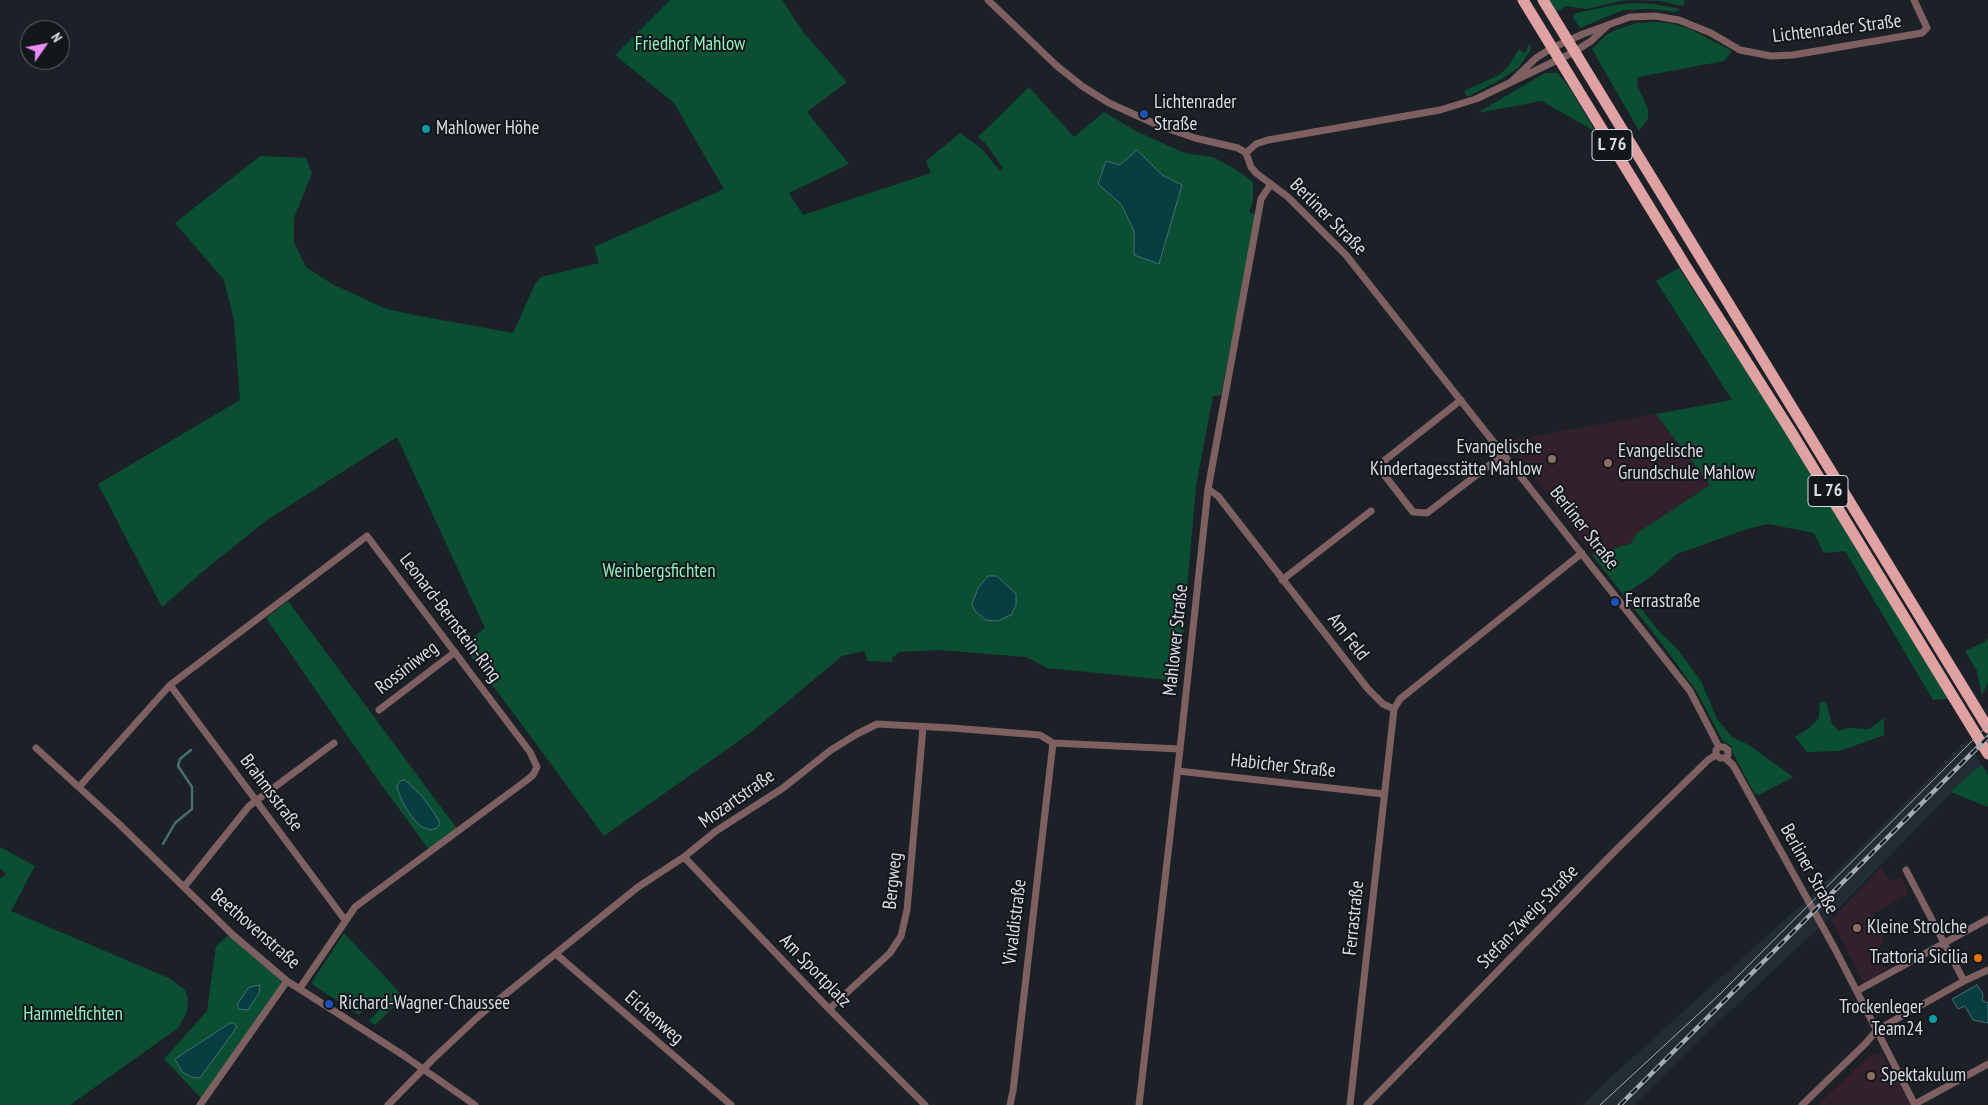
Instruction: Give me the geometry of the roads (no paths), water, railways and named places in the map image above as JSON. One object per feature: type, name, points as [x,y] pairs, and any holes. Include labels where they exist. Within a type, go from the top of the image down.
[{"type":"main road","name":"L 76","points":[[1523,0],[1685,265],[1796,438],[1988,754]]},
{"type":"main road","name":"L 76","points":[[1543,0],[1988,728]]},
{"type":"street","points":[[988,0],[1056,66],[1109,103],[1160,126],[1195,138],[1238,148],[1246,153]]},
{"type":"street","name":"Lichtenrader Straße","points":[[1511,82],[1536,58],[1552,48],[1630,17],[1667,17],[1689,23],[1740,50],[1770,56],[1806,53],[1910,37],[1922,33],[1927,28],[1914,0]]},
{"type":"street","name":"Lichtenrader Straße","points":[[1246,153],[1256,144],[1268,140],[1457,106],[1491,93],[1574,52],[1591,41],[1608,26]]},
{"type":"street","name":"Berliner Straße","points":[[1246,153],[1251,167],[1288,197],[1346,255],[1690,691],[1720,747],[1724,746],[1728,750],[1728,755],[1725,758],[1733,765],[1857,991],[1915,1104]]},
{"type":"street","name":"Mahlower Straße","points":[[1139,1105],[1178,772],[1208,489],[1261,199],[1271,184]]},
{"type":"street","points":[[1461,400],[1385,460],[1382,472],[1413,512],[1428,513],[1504,454]]},
{"type":"street","name":"Am Feld","points":[[1208,489],[1218,496],[1368,690],[1383,704],[1394,709]]},
{"type":"street","points":[[1282,580],[1371,511]]},
{"type":"street","name":"Leonard-Bernstein-Ring","points":[[79,787],[170,685],[367,536],[530,752],[537,767],[533,775],[360,903],[345,920],[300,988]]},
{"type":"street","name":"Ferrastraße","points":[[1350,1105],[1394,709],[1400,699],[1582,553]]},
{"type":"street","name":"Rossiniweg","points":[[379,710],[454,652]]},
{"type":"street","name":"Brahmsstraße","points":[[170,685],[345,920]]},
{"type":"street","name":"Mozartstraße","points":[[388,1105],[481,1014],[638,887],[684,857],[716,831],[782,788],[831,750],[877,724],[1040,735],[1053,742],[1180,749]]},
{"type":"street","name":"Bergweg","points":[[829,1009],[890,953],[901,936],[907,910],[923,727]]},
{"type":"street","name":"Vivaldistraße","points":[[1010,1105],[1053,742]]},
{"type":"street","points":[[184,887],[249,806],[334,743]]},
{"type":"street","points":[[1720,747],[1716,750],[1716,755],[1720,758],[1725,758]]},
{"type":"street","name":"Beethovenstraße","points":[[36,748],[233,935],[287,981],[475,1105]]},
{"type":"street","name":"Stefan-Zweig-Straße","points":[[1367,1105],[1610,857],[1716,755]]},
{"type":"street","name":"Habicher Straße","points":[[1178,772],[1384,794]]},
{"type":"street","name":"Am Sportplatz","points":[[684,857],[829,1009],[925,1105]]},
{"type":"street","points":[[1906,870],[1964,981]]},
{"type":"street","points":[[1857,991],[1988,919]]},
{"type":"street","name":"Eichenweg","points":[[556,954],[730,1105]]},
{"type":"street","points":[[1802,1105],[1865,1044],[1876,1030],[1964,981],[1988,970]]},
{"type":"street","points":[[200,1105],[287,981]]},
{"type":"street","points":[[1915,1104],[1988,1064]]},
{"type":"water","points":[[1137,150],[1162,175],[1182,185],[1159,264],[1134,255],[1134,231],[1121,204],[1098,184],[1106,161],[1120,165]]},
{"type":"water","points":[[988,576],[997,576],[1016,594],[1016,605],[1011,615],[997,621],[986,620],[975,611],[972,604],[978,588]]},
{"type":"water","points":[[405,780],[421,795],[435,814],[440,823],[437,828],[430,830],[420,826],[412,817],[403,803],[397,786],[400,781]]},
{"type":"water","points":[[260,985],[259,993],[248,1010],[238,1009],[238,1003],[249,987]]},
{"type":"water","points":[[1977,985],[1983,994],[1982,1001],[1988,1003],[1988,1023],[1973,1020],[1965,1006],[1958,1009],[1952,999]]},
{"type":"water","points":[[230,1023],[234,1023],[237,1027],[200,1078],[191,1077],[182,1072],[175,1059]]},
{"type":"waterway","points":[[163,844],[175,823],[192,809],[192,787],[178,766],[180,759],[191,750]]},
{"type":"tram line","points":[[1600,1105],[1719,995],[1988,725]]},
{"type":"railway","points":[[1620,1105],[1988,737]]},
{"type":"place","name":"Lichtenrader Straße","points":[[1144,114]]},
{"type":"place","name":"Mahlower Höhe","points":[[426,129]]},
{"type":"place","name":"Evangelische Kindertagesstätte Mahlow","points":[[1552,459]]},
{"type":"place","name":"Evangelische Grundschule Mahlow","points":[[1608,463]]},
{"type":"place","name":"Ferrastraße","points":[[1615,602]]},
{"type":"place","name":"Kleine Strolche","points":[[1857,928]]},
{"type":"place","name":"Trattoria Sicilia","points":[[1978,958]]},
{"type":"place","name":"Richard-Wagner-Chaussee","points":[[329,1004]]},
{"type":"place","name":"Trockenleger Team24","points":[[1933,1019]]},
{"type":"place","name":"Spektakulum","points":[[1871,1076]]},
{"type":"park label","name":"Friedhof Mahlow","points":[[690,45]]},
{"type":"park label","name":"Weinbergsfichten","points":[[659,572]]},
{"type":"park label","name":"Hammelfichten","points":[[73,1015]]}]
